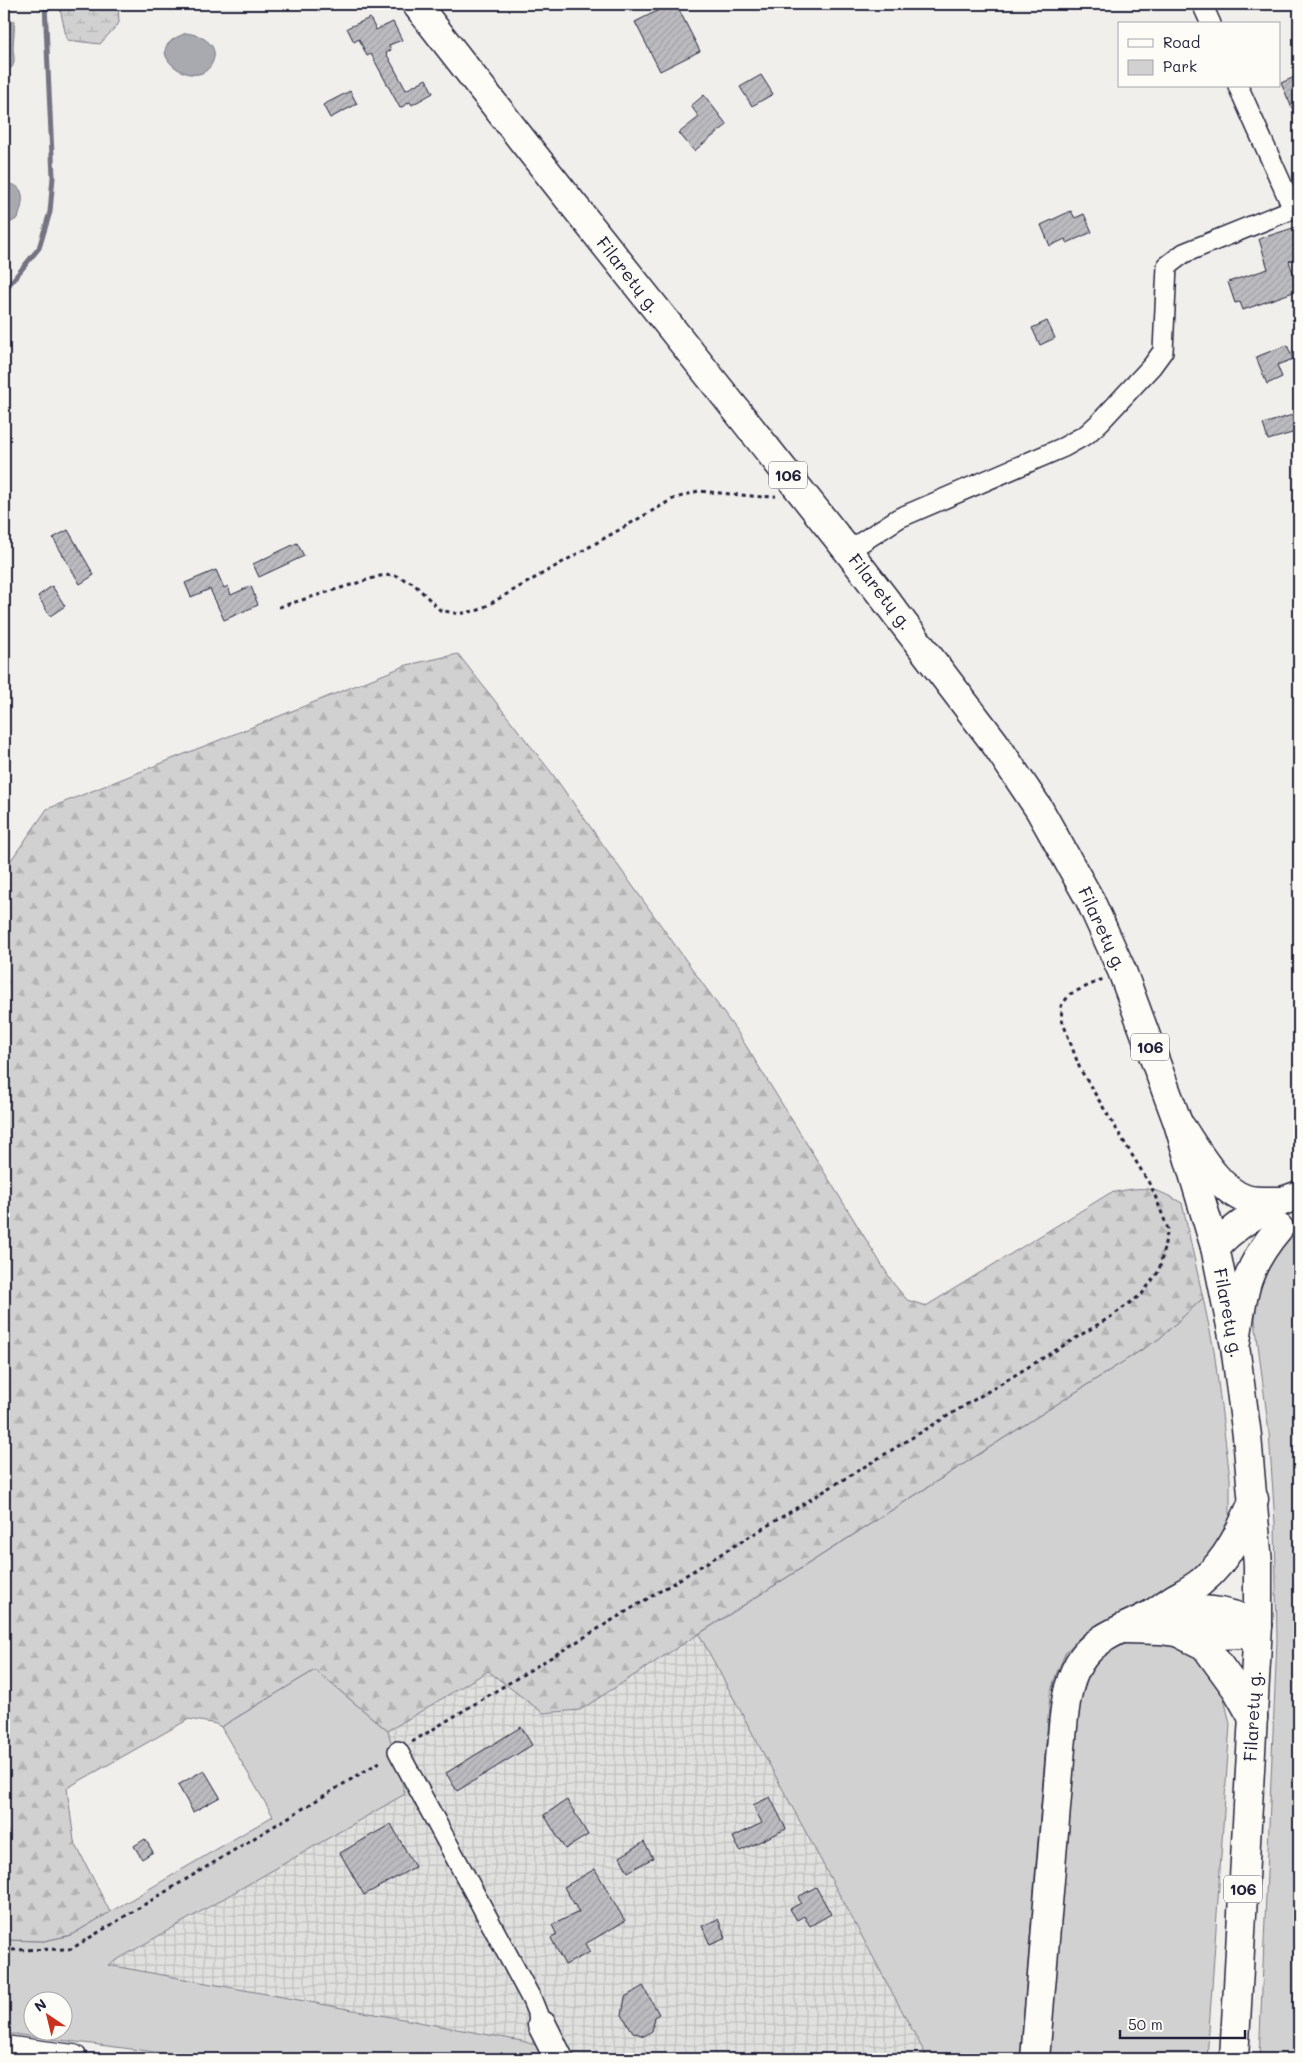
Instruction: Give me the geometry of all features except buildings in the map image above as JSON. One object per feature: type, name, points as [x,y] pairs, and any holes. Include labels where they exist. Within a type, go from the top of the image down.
[{"type":"main road","name":"Filaretų g.","points":[[416,4],[530,151],[848,551],[982,727],[1039,809],[1090,900],[1122,971],[1178,1123],[1215,1247],[1235,1346],[1254,1499],[1258,1564],[1258,1625],[1234,2059]]},
{"type":"main road","points":[[1178,1123],[1212,1171],[1228,1188],[1245,1199],[1293,1201]]},
{"type":"main road","points":[[1235,1346],[1243,1292],[1249,1274],[1256,1257],[1279,1228],[1293,1201]]},
{"type":"main road","points":[[1215,1247],[1230,1231],[1245,1220],[1293,1201]]},
{"type":"main road","points":[[1215,1247],[1249,1243],[1279,1228]]},
{"type":"main road","points":[[1035,2059],[1060,1758],[1066,1698],[1072,1677],[1090,1648],[1104,1637],[1151,1614],[1200,1584],[1213,1572],[1242,1530],[1254,1499]]},
{"type":"main road","points":[[1151,1614],[1198,1609],[1222,1610],[1258,1625]]},
{"type":"main road","points":[[1119,1629],[1160,1630],[1197,1635],[1241,1634],[1258,1625]]},
{"type":"main road","points":[[1178,1633],[1205,1646],[1238,1690],[1253,1718]]},
{"type":"main road","points":[[536,2059],[542,2025]]},
{"type":"main road","points":[[542,2025],[559,2059]]},
{"type":"main road","points":[[4,2050],[73,2059]]},
{"type":"street","points":[[1202,4],[1210,22]]},
{"type":"street","points":[[848,551],[899,518],[1064,447],[1087,434],[1152,366],[1163,351],[1167,266],[1184,253],[1293,209],[1239,88]]},
{"type":"street","points":[[398,1750],[532,2000],[542,2025]]},
{"type":"path","points":[[279,607],[380,576],[394,575],[412,583],[440,610],[459,614],[479,610],[673,499],[698,491],[763,497],[777,496],[798,488]]},
{"type":"path","points":[[4,1950],[71,1949],[1104,1321],[1142,1294],[1159,1271],[1168,1229],[1152,1188],[1080,1069],[1062,1020],[1061,1006],[1070,994],[1122,971]]},
{"type":"shaded area","points":[[4,17],[14,21],[14,63],[11,68],[4,71]]},
{"type":"shaded area","points":[[186,33],[199,36],[212,47],[214,58],[211,65],[204,72],[196,74],[187,73],[171,64],[166,57],[165,50],[169,43]]},
{"type":"shaded area","points":[[4,184],[17,186],[22,194],[22,205],[18,218],[8,224],[4,223]]},
{"type":"shaded area","points":[[699,1633],[928,2059],[584,2059],[522,2041],[107,1965],[404,1794],[388,1731],[488,1671],[543,1713],[580,1710]]},
{"type":"green space","points":[[59,4],[118,4],[119,23],[100,44],[67,40]]},
{"type":"green space","points":[[458,654],[551,772],[738,1033],[893,1283],[907,1300],[926,1306],[1110,1193],[1131,1189],[1148,1189],[1163,1193],[1182,1203],[1203,1298],[1160,1338],[580,1710],[543,1713],[488,1671],[388,1731],[315,1670],[221,1727],[216,1724],[189,1719],[67,1788],[74,1841],[110,1912],[71,1935],[44,1941],[4,1940],[4,870],[47,809],[407,665]]},
{"type":"green space","points":[[1299,1223],[1299,2059],[1259,2059],[1277,1640],[1275,1523],[1269,1433],[1253,1304],[1267,1257],[1283,1237]]},
{"type":"green space","points":[[1203,1298],[1214,1350],[1230,1478],[1230,1521],[1205,1566],[1160,1593],[1098,1624],[1081,1636],[1066,1652],[1057,1672],[1050,1694],[1020,2059],[928,2059],[699,1634],[1160,1338]]},
{"type":"green space","points":[[1134,1636],[1188,1645],[1220,1681],[1230,1724],[1207,2059],[1046,2059],[1077,1716],[1084,1687],[1096,1665],[1105,1655]]},
{"type":"green space","points":[[315,1670],[388,1731],[405,1794],[108,1965],[522,2041],[584,2059],[211,2059],[60,2040],[72,2040],[72,1990],[22,1990],[22,2035],[4,2033],[4,1940],[44,1941],[71,1935],[273,1816],[221,1727]]},
{"type":"waterway","points":[[4,291],[39,248],[50,212],[53,177],[45,4]]}]
